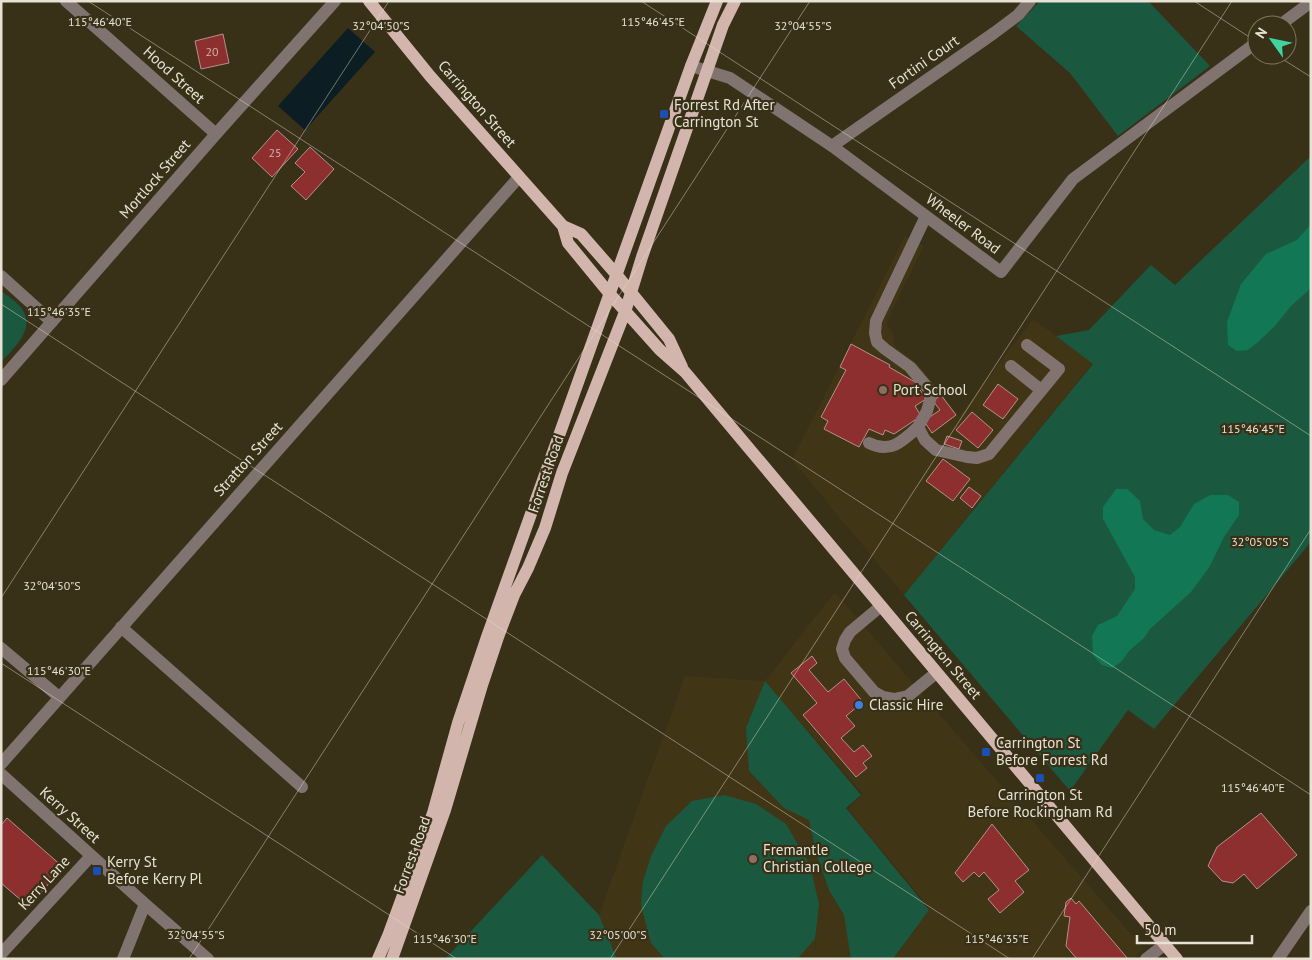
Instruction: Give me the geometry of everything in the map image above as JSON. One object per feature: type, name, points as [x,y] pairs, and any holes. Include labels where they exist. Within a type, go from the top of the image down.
[{"type":"main road","name":"Carrington Street","points":[[369,1],[430,76],[563,226],[581,234],[616,274],[669,339],[684,372]]},
{"type":"main road","name":"Forrest Road","points":[[378,959],[433,813],[472,678],[691,66],[718,1]]},
{"type":"main road","name":"Forrest Road","points":[[392,959],[445,810],[498,637],[514,595],[545,528],[562,473],[625,312],[642,257],[723,25],[732,6]]},
{"type":"main road","name":"Carrington Street","points":[[563,226],[568,244],[609,293],[660,350],[684,372],[1177,959]]},
{"type":"street","name":"Hood Street","points":[[66,1],[216,134]]},
{"type":"street","name":"Mortlock Street","points":[[1,380],[335,1]]},
{"type":"street","points":[[718,1],[732,6]]},
{"type":"street","name":"Fortini Court","points":[[832,146],[994,33],[1018,15],[1030,1]]},
{"type":"street","points":[[1293,15],[1311,2]]},
{"type":"street","name":"Wheeler Road","points":[[691,66],[730,78],[832,146],[1001,272],[1073,179],[1247,49]]},
{"type":"street","name":"Stratton Street","points":[[1,764],[58,697],[519,177]]},
{"type":"street","points":[[869,442],[878,447],[888,447],[903,441],[918,427],[927,410],[932,393],[910,367],[885,350],[877,342],[874,333],[876,321],[926,216]]},
{"type":"street","points":[[1,276],[52,322]]},
{"type":"street","points":[[918,427],[925,440],[936,450],[977,458],[989,454],[1058,369],[1027,345]]},
{"type":"street","points":[[1011,366],[1041,390]]},
{"type":"street","points":[[882,606],[850,632],[842,649],[845,658],[874,692],[894,699],[908,696],[936,673]]},
{"type":"street","points":[[121,627],[302,787]]},
{"type":"street","points":[[1,648],[58,697]]},
{"type":"street","name":"Kerry Street","points":[[1,774],[208,959]]},
{"type":"street","name":"Kerry Lane","points":[[1,954],[91,856]]},
{"type":"street","points":[[124,959],[145,904]]},
{"type":"street","points":[[1278,959],[1311,911]]},
{"type":"street","points":[[1146,959],[1164,945]]},
{"type":"shaded area","points":[[348,28],[375,52],[305,130],[278,106]]},
{"type":"shaded area","name":"Port School","points":[[905,236],[924,246],[887,324],[893,334],[896,347],[917,363],[959,416],[1033,319],[1093,363],[904,595],[792,460]]},
{"type":"shaded area","points":[[835,592],[1144,949],[1132,959],[894,959],[930,909],[848,809],[863,794],[801,723],[861,795],[846,808],[929,910],[893,959],[617,959],[599,915],[685,676],[765,681]]},
{"type":"green space","points":[[1040,1],[1148,1],[1210,66],[1118,136],[1070,73],[1016,26]]},
{"type":"green space","points":[[1311,156],[1311,542],[1154,729],[1128,710],[1070,791],[904,595],[1093,364],[1056,336],[1089,330],[1151,265],[1175,285]]},
{"type":"green space","points":[[1311,224],[1311,288],[1291,306],[1274,327],[1258,342],[1248,350],[1237,351],[1228,345],[1227,322],[1241,284],[1266,254],[1297,240]]},
{"type":"green space","points":[[1,291],[22,309],[26,316],[26,324],[25,331],[17,345],[1,362]]},
{"type":"green space","points":[[1116,489],[1127,489],[1140,501],[1143,519],[1154,530],[1170,535],[1180,527],[1194,504],[1210,495],[1228,495],[1239,502],[1239,515],[1224,537],[1210,566],[1191,592],[1150,629],[1121,662],[1112,668],[1102,665],[1093,655],[1092,636],[1098,625],[1117,616],[1135,589],[1135,577],[1103,519],[1103,507]]},
{"type":"green space","points":[[765,681],[861,795],[846,808],[929,910],[893,959],[851,959],[844,915],[829,890],[816,853],[809,820],[784,808],[749,771],[746,728]]},
{"type":"green space","points":[[724,795],[756,804],[786,824],[810,865],[819,904],[815,939],[797,959],[665,959],[651,943],[641,905],[643,881],[651,856],[666,826],[692,801]]},
{"type":"green space","points":[[542,855],[599,915],[617,959],[445,959]]},
{"type":"building","points":[[223,34],[229,63],[201,69],[195,41]]},
{"type":"building","points":[[277,130],[298,149],[272,177],[252,158]]},
{"type":"building","points":[[310,147],[334,169],[306,200],[291,186],[305,172],[295,163]]},
{"type":"building","points":[[851,344],[890,365],[889,367],[915,382],[926,399],[915,406],[921,416],[894,434],[885,430],[883,435],[869,429],[859,447],[824,429],[828,421],[821,417],[846,370],[840,367]]},
{"type":"building","points":[[998,384],[1018,399],[1003,419],[983,405]]},
{"type":"building","points":[[941,395],[956,415],[932,433],[924,421],[940,410],[933,401]]},
{"type":"building","points":[[972,412],[993,430],[978,448],[956,430]]},
{"type":"building","points":[[947,436],[962,441],[959,449],[944,444]]},
{"type":"building","points":[[943,459],[970,479],[953,501],[926,481]]},
{"type":"building","points":[[969,487],[981,496],[972,508],[960,498]]},
{"type":"building","points":[[812,656],[817,663],[809,670],[828,692],[844,679],[863,702],[846,716],[855,726],[841,738],[854,752],[863,745],[872,756],[863,763],[867,768],[856,777],[803,715],[817,703],[791,673]]},
{"type":"building","points":[[1261,813],[1297,855],[1257,889],[1244,874],[1233,883],[1222,881],[1208,866],[1217,847]]},
{"type":"building","points":[[7,818],[63,867],[29,907],[1,883],[1,825]]},
{"type":"building","points":[[992,824],[1029,870],[1015,881],[1024,892],[1000,913],[988,899],[999,890],[984,872],[979,877],[974,872],[963,882],[955,873]]},
{"type":"building","points":[[1071,898],[1076,904],[1079,901],[1128,959],[1077,959],[1066,946],[1070,917],[1064,916],[1066,902]]},
{"type":"place","name":"Forrest Rd After Carrington St","points":[[664,114]]},
{"type":"place","name":"Port School","points":[[883,390]]},
{"type":"place","name":"Classic Hire","points":[[859,705]]},
{"type":"place","name":"Carrington St Before Forrest Rd","points":[[986,752]]},
{"type":"place","name":"Carrington St Before Rockingham Rd","points":[[1040,778]]},
{"type":"place","name":"Fremantle Christian College","points":[[753,859]]},
{"type":"place","name":"Kerry St Before Kerry Pl","points":[[97,871]]}]
